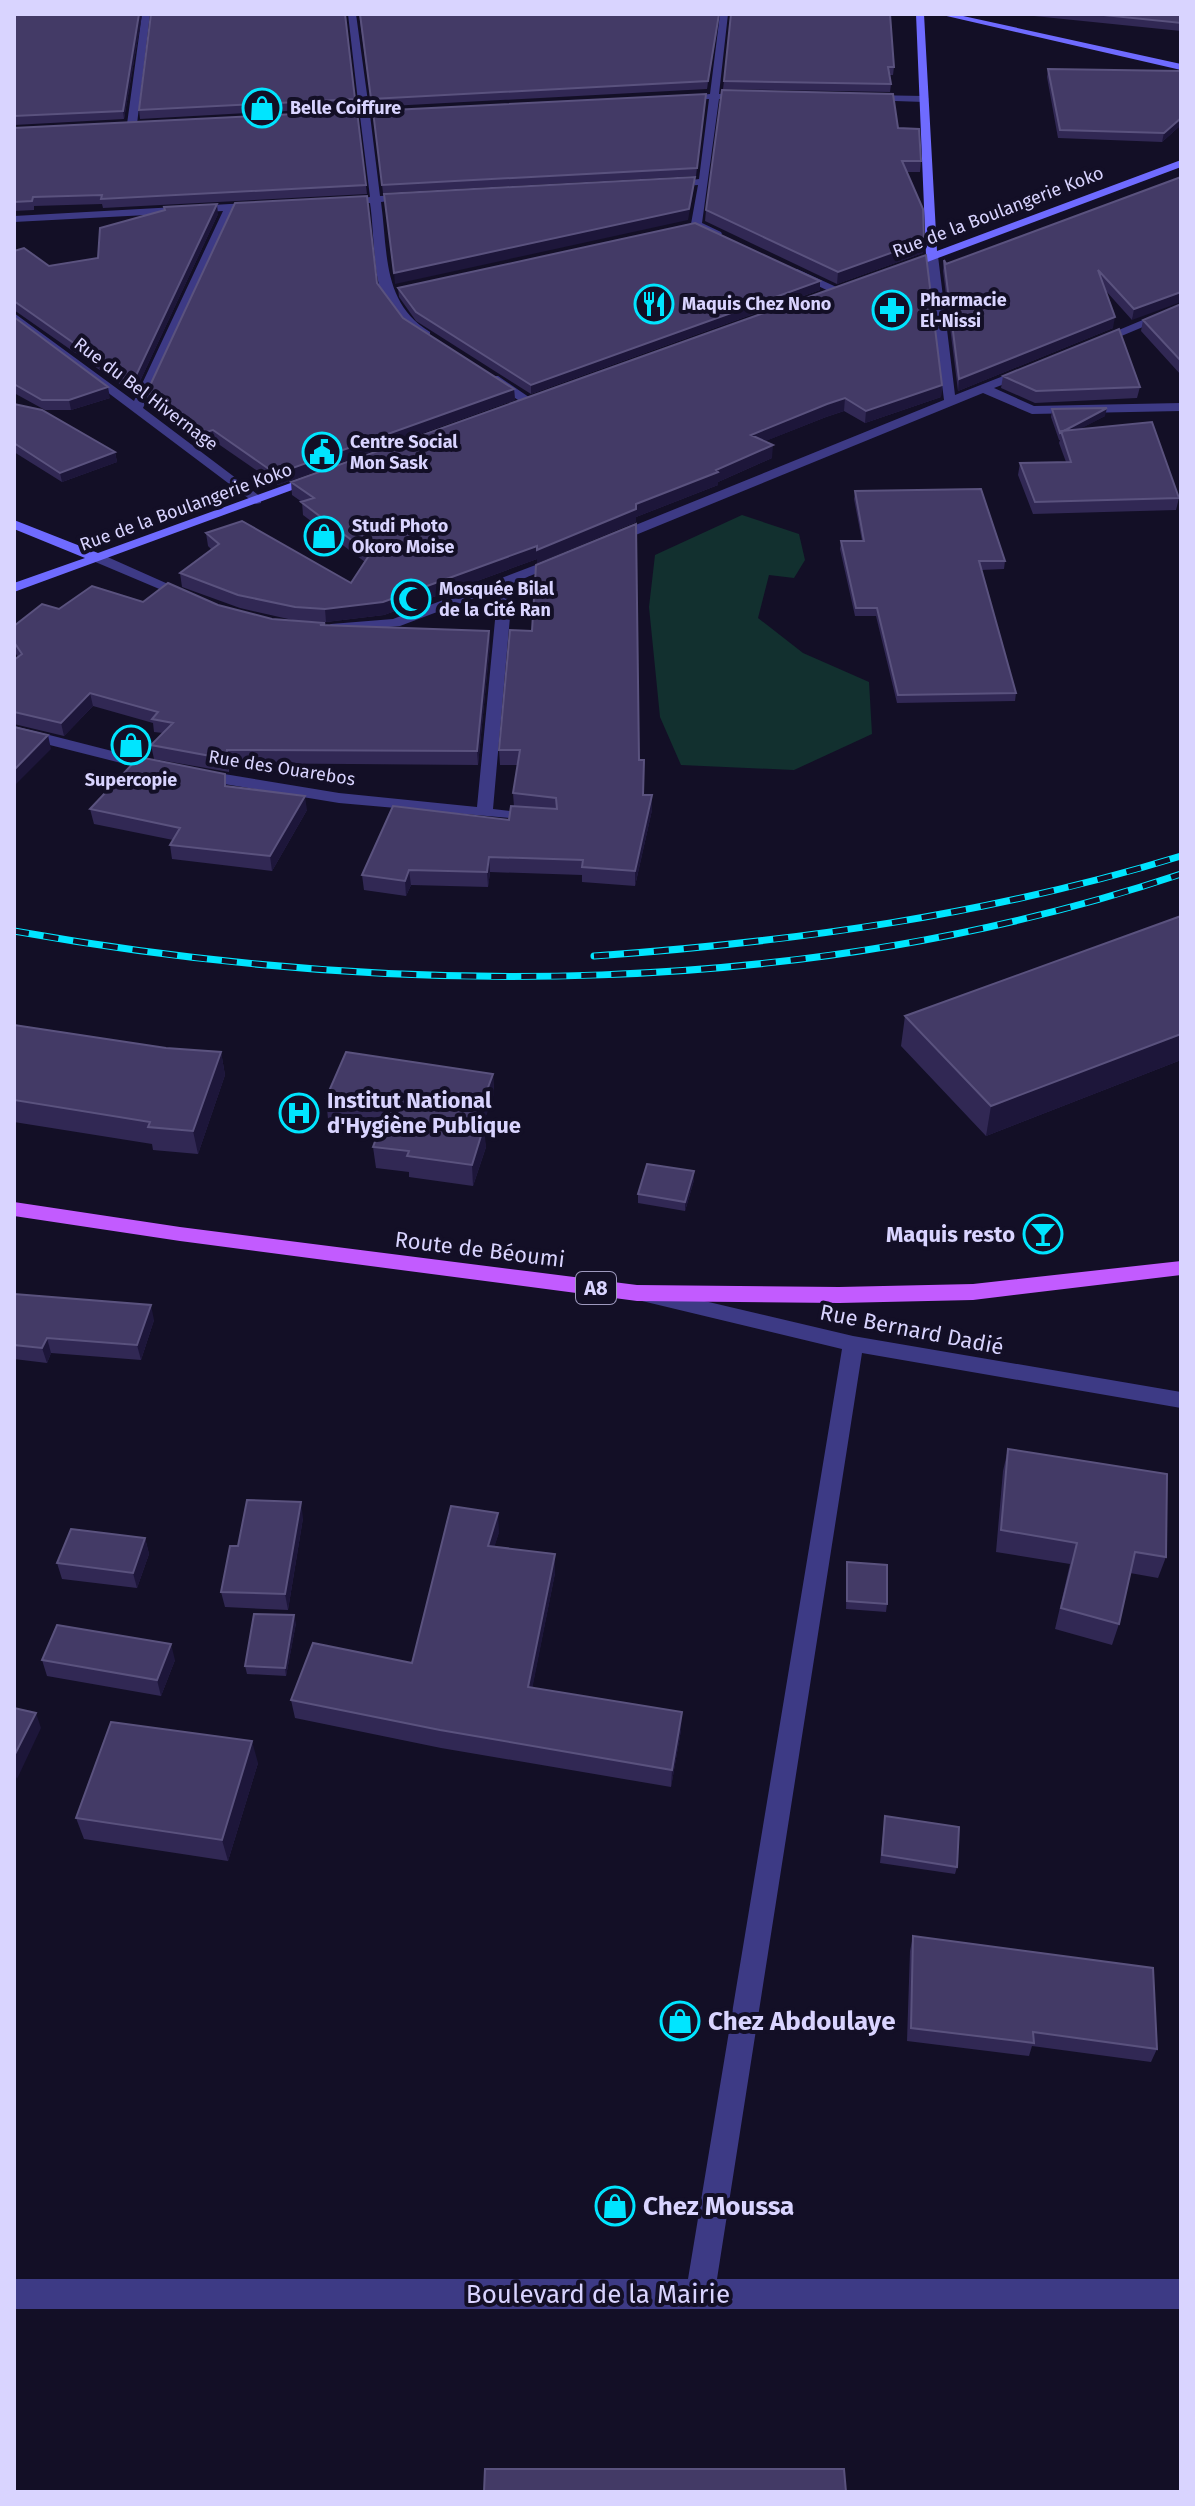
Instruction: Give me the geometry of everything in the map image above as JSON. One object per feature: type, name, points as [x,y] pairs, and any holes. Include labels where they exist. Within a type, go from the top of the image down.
[{"type":"main road","name":"Route de Béoumi","points":[[14,1209],[180,1234],[637,1293],[839,1295],[973,1292],[1181,1268]]},
{"type":"street","points":[[132,124],[146,14]]},
{"type":"street","points":[[352,14],[387,293],[410,325],[436,342]]},
{"type":"street","points":[[696,224],[724,14]]},
{"type":"street","points":[[920,14],[932,256],[950,401]]},
{"type":"street","points":[[942,14],[1181,67]]},
{"type":"street","points":[[666,97],[759,96]]},
{"type":"street","points":[[849,98],[924,99]]},
{"type":"street","points":[[318,115],[412,110]]},
{"type":"street","points":[[117,125],[147,123]]},
{"type":"street","name":"Rue de la Boulangerie Koko","points":[[892,271],[1181,163]]},
{"type":"street","points":[[657,184],[704,182]]},
{"type":"street","points":[[332,202],[423,197]]},
{"type":"street","points":[[14,219],[274,205]]},
{"type":"street","points":[[137,409],[230,207]]},
{"type":"street","points":[[680,228],[696,224],[724,238]]},
{"type":"street","points":[[781,265],[839,292]]},
{"type":"street","points":[[824,297],[852,287]]},
{"type":"street","points":[[387,293],[403,290]]},
{"type":"street","points":[[1082,347],[1181,307]]},
{"type":"street","name":"Rue du Bel Hivernage","points":[[14,316],[256,500]]},
{"type":"street","points":[[593,547],[1039,365]]},
{"type":"street","points":[[476,368],[530,402]]},
{"type":"street","points":[[983,388],[1032,410],[1181,407]]},
{"type":"street","points":[[515,407],[544,397]]},
{"type":"street","name":"Rue de la Boulangerie Koko","points":[[14,588],[328,474]]},
{"type":"street","points":[[14,524],[197,600]]},
{"type":"street","points":[[313,628],[395,623],[578,553]]},
{"type":"street","points":[[485,812],[506,583]]},
{"type":"street","name":"Rue des Ouarebos","points":[[14,731],[167,770],[339,798],[549,819]]},
{"type":"street","name":"Rue Bernard Dadié","points":[[637,1293],[853,1344],[1181,1400]]},
{"type":"street","points":[[700,2294],[853,1344]]},
{"type":"street","name":"Boulevard de la Mairie","points":[[14,2294],[1181,2294]]},
{"type":"green space","points":[[742,515],[799,534],[805,560],[794,578],[769,575],[758,618],[803,653],[869,682],[872,734],[794,770],[681,765],[660,717],[649,607],[655,555]]},
{"type":"building","points":[[14,14],[139,14],[123,111],[14,116]]},
{"type":"building","points":[[151,14],[345,14],[355,99],[139,110]]},
{"type":"building","points":[[360,14],[719,14],[708,81],[371,99]]},
{"type":"building","points":[[731,14],[890,14],[894,67],[888,67],[891,84],[724,81]]},
{"type":"building","points":[[1094,14],[1181,14],[1181,23]]},
{"type":"building","points":[[1048,69],[1181,71],[1181,118],[1164,133],[1060,130]]},
{"type":"building","points":[[722,90],[893,94],[898,128],[919,129],[921,161],[902,161],[923,209],[924,241],[838,272],[706,210]]},
{"type":"building","points":[[706,94],[697,168],[382,185],[373,111]]},
{"type":"building","points":[[357,111],[366,185],[101,199],[102,195],[33,197],[32,201],[14,202],[14,128]]},
{"type":"building","points":[[695,177],[689,209],[394,273],[384,194]]},
{"type":"building","points":[[1181,177],[1181,292],[1134,309],[1098,270],[1115,317],[959,379],[944,260],[946,264]]},
{"type":"building","points":[[367,196],[377,283],[403,318],[514,389],[276,474],[213,430],[206,432],[147,392],[235,203]]},
{"type":"building","points":[[217,204],[132,384],[14,301],[14,251],[24,248],[49,266],[98,258],[100,228],[165,210],[164,207]]},
{"type":"building","points":[[695,223],[820,281],[531,385],[416,312],[398,288]]},
{"type":"building","points":[[926,255],[942,385],[866,411],[845,398],[827,404],[751,435],[773,445],[716,470],[718,472],[636,504],[636,509],[537,550],[537,546],[383,602],[325,609],[295,607],[238,595],[180,573],[219,544],[206,533],[242,521],[351,583],[370,554],[301,502],[314,498],[291,482]]},
{"type":"building","points":[[1181,304],[1181,361],[1143,320]]},
{"type":"building","points":[[14,317],[108,387],[69,400],[42,400],[14,384]]},
{"type":"building","points":[[1119,329],[1140,387],[1036,391],[1003,376]]},
{"type":"building","points":[[14,404],[42,410],[115,452],[60,473],[14,443]]},
{"type":"building","points":[[1107,408],[1060,433],[1052,409]]},
{"type":"building","points":[[1152,422],[1179,498],[1035,502],[1020,463],[1071,462],[1061,431]]},
{"type":"building","points":[[981,489],[1005,561],[979,561],[1016,693],[898,695],[877,608],[856,608],[841,541],[864,541],[855,491]]},
{"type":"building","points":[[636,524],[639,760],[644,760],[643,795],[652,795],[635,871],[582,867],[583,860],[489,857],[487,872],[409,870],[405,881],[362,875],[393,806],[509,820],[511,806],[557,809],[556,798],[513,793],[520,750],[499,750],[510,630],[532,631],[536,565]]},
{"type":"building","points":[[168,583],[218,605],[272,619],[325,623],[320,625],[489,631],[477,751],[227,750],[227,759],[151,745],[173,723],[152,719],[158,712],[90,693],[61,723],[14,712],[14,660],[22,654],[14,642],[14,626],[42,604],[59,609],[92,586],[143,602]]},
{"type":"building","points":[[14,727],[48,735],[14,770]]},
{"type":"building","points":[[139,757],[225,774],[225,786],[305,796],[270,856],[170,845],[180,828],[90,809]]},
{"type":"building","points":[[1181,916],[1181,1034],[991,1106],[905,1016]]},
{"type":"building","points":[[14,1025],[166,1048],[221,1052],[193,1131],[148,1127],[150,1122],[14,1100]]},
{"type":"building","points":[[346,1052],[493,1074],[474,1125],[484,1126],[472,1165],[407,1156],[409,1151],[373,1147],[388,1107],[326,1098]]},
{"type":"building","points":[[647,1164],[694,1171],[685,1202],[638,1194]]},
{"type":"building","points":[[14,1294],[151,1305],[137,1345],[47,1338],[42,1348],[14,1345]]},
{"type":"building","points":[[1008,1449],[1167,1474],[1166,1557],[1135,1552],[1119,1624],[1061,1608],[1077,1543],[1001,1530]]},
{"type":"building","points":[[247,1500],[301,1502],[285,1594],[221,1592],[230,1546],[238,1546]]},
{"type":"building","points":[[451,1506],[498,1513],[488,1546],[555,1554],[528,1687],[682,1712],[672,1770],[440,1730],[291,1700],[313,1643],[412,1663]]},
{"type":"building","points":[[71,1529],[145,1538],[133,1573],[57,1563]]},
{"type":"building","points":[[847,1562],[887,1565],[887,1604],[847,1601]]},
{"type":"building","points":[[254,1614],[294,1615],[285,1668],[245,1666]]},
{"type":"building","points":[[57,1625],[171,1644],[157,1680],[42,1660]]},
{"type":"building","points":[[14,1708],[36,1713],[14,1756]]},
{"type":"building","points":[[111,1722],[252,1741],[222,1840],[76,1818]]},
{"type":"building","points":[[885,1816],[959,1827],[957,1867],[882,1855]]},
{"type":"building","points":[[913,1936],[1153,1968],[1157,2049],[1033,2032],[1034,2043],[911,2028]]},
{"type":"building","points":[[485,2469],[844,2469],[846,2492],[484,2492]]},
{"type":"railway","points":[[594,956],[743,943],[890,923],[1036,895],[1181,856]]},
{"type":"railway","points":[[14,931],[159,953],[306,968],[454,976],[602,975],[749,965],[895,945],[1039,915],[1181,874]]},
{"type":"place","name":"Belle Coiffure","points":[[262,108]]},
{"type":"place","name":"Maquis Chez Nono","points":[[654,304]]},
{"type":"place","name":"Pharmacie El-Nissi","points":[[892,310]]},
{"type":"place","name":"Centre Social Mon Sask","points":[[322,452]]},
{"type":"place","name":"Studi Photo Okoro Moise","points":[[324,536]]},
{"type":"place","name":"Mosquée Bilal de la Cité Ran","points":[[411,599]]},
{"type":"place","name":"Supercopie","points":[[131,745]]},
{"type":"place","name":"Institut National d'Hygiène Publique","points":[[299,1113]]},
{"type":"place","name":"Maquis resto","points":[[1043,1234]]},
{"type":"place","name":"Chez Abdoulaye","points":[[680,2021]]},
{"type":"place","name":"Chez Moussa","points":[[615,2206]]}]
